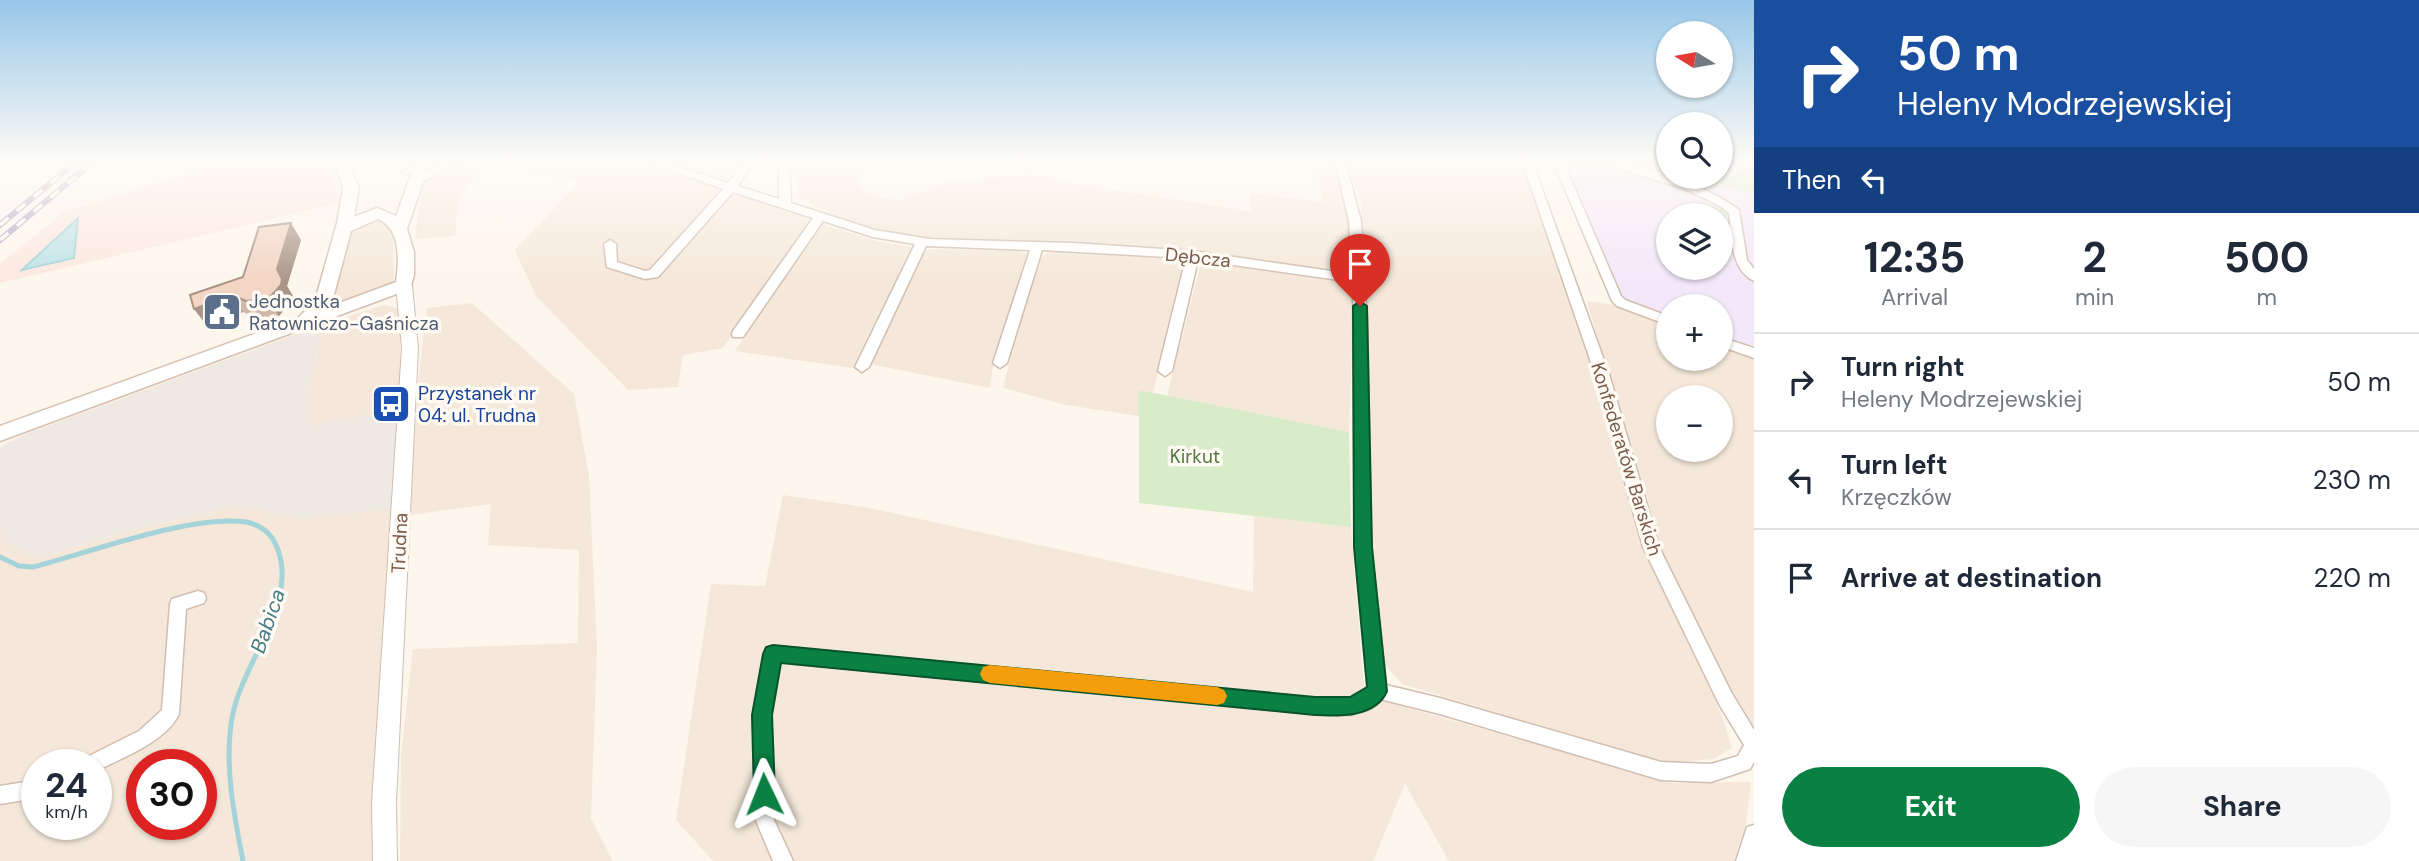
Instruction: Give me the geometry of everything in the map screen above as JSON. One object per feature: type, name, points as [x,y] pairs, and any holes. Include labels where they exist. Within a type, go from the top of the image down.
[{"type":"main road","points":[[330,307],[349,201]]},
{"type":"main road","points":[[358,201],[392,219],[400,227]]},
{"type":"main road","points":[[343,228],[377,213],[390,201]]},
{"type":"main road","points":[[400,227],[407,201]]},
{"type":"main road","name":"Trudna","points":[[400,227],[406,275],[404,285]]},
{"type":"main road","points":[[0,434],[267,334],[330,307],[404,285]]},
{"type":"street","points":[[610,244],[611,264],[645,275],[654,274],[719,201]]},
{"type":"street","name":"Dębcza","points":[[777,201],[873,233],[922,242],[1193,255],[1358,279]]},
{"type":"street","points":[[1350,201],[1355,220],[1358,279],[1363,547],[1378,691]]},
{"type":"street","name":"Konfederatów Barskich","points":[[1541,201],[1602,374],[1651,547],[1725,698],[1754,744]]},
{"type":"street","points":[[1575,201],[1616,298],[1621,303],[1656,316]]},
{"type":"street","points":[[1717,201],[1735,212],[1741,261],[1754,277]]},
{"type":"street","points":[[737,334],[820,216]]},
{"type":"street","points":[[862,367],[922,242]]},
{"type":"street","points":[[1000,363],[1037,246]]},
{"type":"street","points":[[1165,371],[1193,255]]},
{"type":"street","name":"Trudna","points":[[385,861],[384,803],[410,348],[404,285]]},
{"type":"street","points":[[1733,346],[1754,353]]},
{"type":"street","points":[[112,754],[145,737],[170,714],[178,604],[198,598]]},
{"type":"street","points":[[783,861],[765,821],[762,715],[773,654],[1315,706],[1352,707],[1378,691],[1440,706],[1661,771],[1711,773],[1744,762],[1754,744]]},
{"type":"street","points":[[0,794],[21,791]]},
{"type":"street","points":[[1746,861],[1754,834]]},
{"type":"shaded area","points":[[99,201],[340,203],[0,283],[0,264],[64,212]]},
{"type":"shaded area","points":[[420,201],[458,201],[455,236],[415,239]]},
{"type":"shaded area","points":[[561,201],[758,201],[805,216],[810,223],[723,348],[683,355],[678,387],[628,390],[536,296],[515,250]]},
{"type":"shaded area","points":[[807,201],[1186,201],[1251,211],[1250,201],[1344,201],[1350,228],[1349,269],[1337,271],[1171,250],[1052,242],[922,238],[871,227],[829,213]]},
{"type":"shaded area","points":[[1536,201],[1589,352],[1643,549],[1721,713],[1732,748],[1713,759],[1666,763],[1402,684],[1382,661],[1372,581],[1361,202]]},
{"type":"shaded area","points":[[1579,201],[1754,201],[1754,355],[1733,348],[1733,294],[1656,294],[1656,319],[1622,306]]},
{"type":"shaded area","points":[[374,218],[383,221],[393,230],[394,279],[390,286],[350,301],[332,299],[344,240],[352,227]]},
{"type":"shaded area","points":[[825,225],[880,242],[912,247],[852,368],[735,351],[818,227]]},
{"type":"shaded area","points":[[929,249],[1019,251],[1027,254],[994,359],[990,388],[870,364],[921,255]]},
{"type":"shaded area","points":[[1049,252],[1183,259],[1183,272],[1153,393],[1139,391],[1139,416],[1066,405],[1003,388],[1017,330],[1040,258]]},
{"type":"shaded area","points":[[1205,262],[1343,282],[1354,291],[1349,432],[1167,396],[1200,267]]},
{"type":"shaded area","points":[[1587,301],[1622,306],[1656,319],[1656,371],[1733,371],[1733,348],[1754,355],[1754,740],[1657,545]]},
{"type":"shaded area","points":[[472,303],[574,394],[589,475],[597,648],[591,819],[613,861],[400,861],[401,756],[413,649],[578,643],[579,550],[488,545],[491,504],[410,515],[418,382],[427,308]]},
{"type":"shaded area","points":[[384,305],[400,309],[401,408],[310,426],[308,392],[323,324]]},
{"type":"shaded area","points":[[323,324],[308,391],[310,426],[401,408],[395,508],[301,519],[239,506],[129,530],[38,559],[6,541],[0,525],[0,447],[23,435]]},
{"type":"shaded area","points":[[783,495],[870,508],[1253,592],[1254,516],[1351,527],[1364,685],[1387,702],[1674,783],[1751,782],[1746,824],[1734,861],[1449,861],[1405,784],[1373,861],[713,861],[676,820],[711,584],[765,586]]},
{"type":"shaded area","points":[[239,506],[301,519],[395,508],[380,861],[0,861],[0,525],[6,541],[38,559],[129,530]]},
{"type":"green space","name":"Kirkut","points":[[1139,390],[1349,432],[1351,527],[1139,503]]},
{"type":"water","points":[[78,218],[74,258],[22,270]]},
{"type":"building","points":[[291,223],[277,269],[282,279],[281,285],[268,299],[246,301],[232,295],[194,309],[190,295],[243,277],[259,227]]},
{"type":"waterway","name":"Babica","points":[[0,557],[19,566],[33,567],[169,529],[224,521],[250,523],[270,535],[282,564],[281,586],[276,608],[238,697],[230,736],[231,790],[243,861]]},
{"type":"railway","points":[[0,225],[29,201]]},
{"type":"railway","points":[[0,240],[46,201]]},
{"type":"slow traffic","points":[[990,674],[1217,696]]},
{"type":"place","name":"Jednostka Ratowniczo-Gaśnicza","points":[[222,312]]},
{"type":"place","name":"Przystanek nr 04: ul. Trudna","points":[[391,404]]},
{"type":"route","points":[[764,794],[762,715],[773,654],[1315,706],[1352,707],[1378,691],[1363,547],[1360,306]]}]
